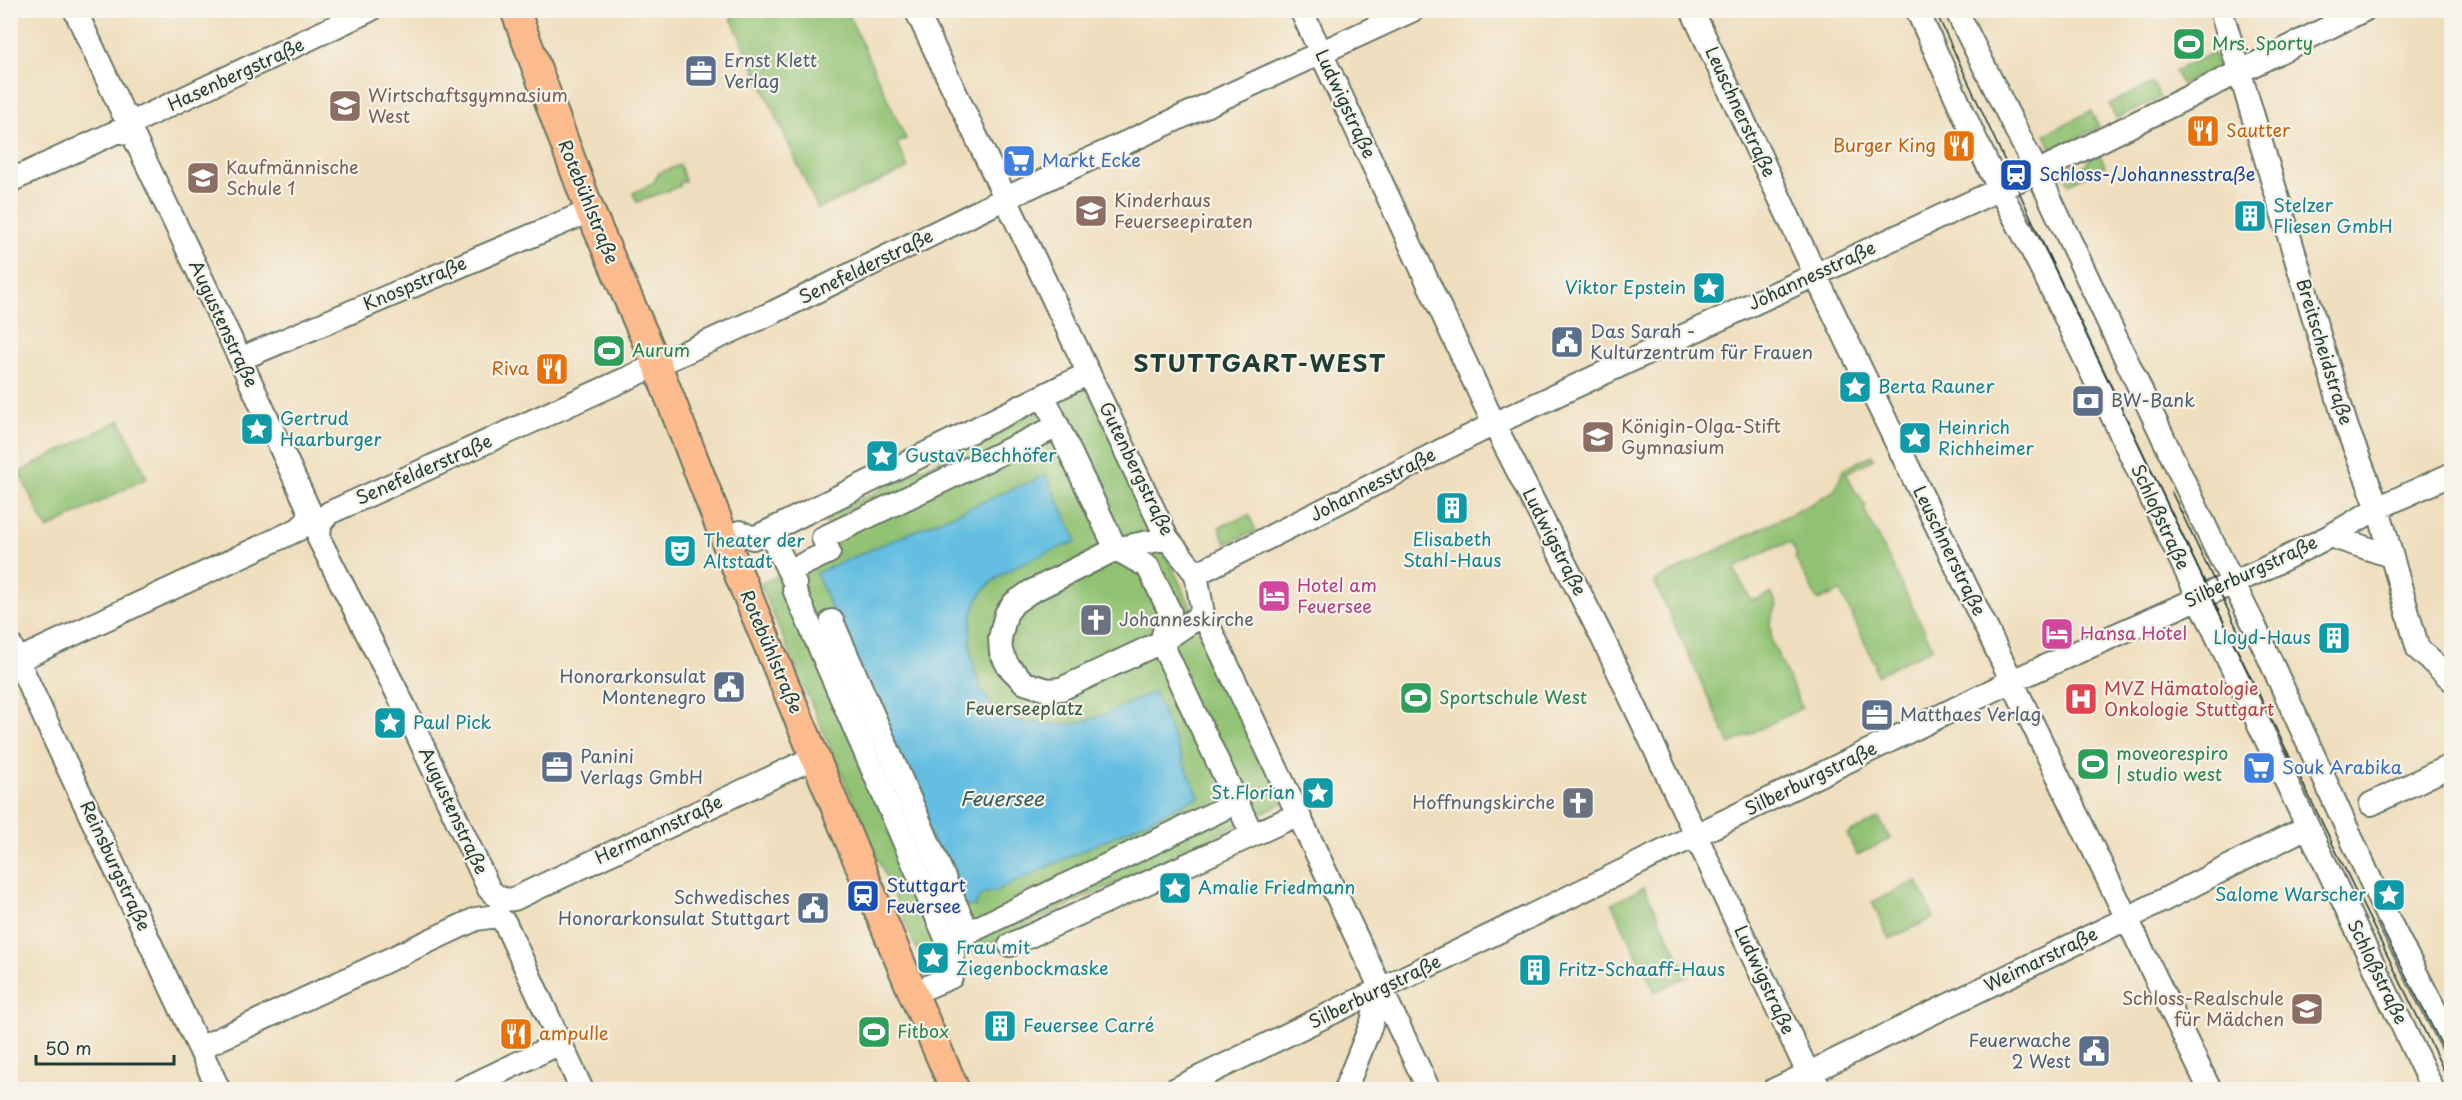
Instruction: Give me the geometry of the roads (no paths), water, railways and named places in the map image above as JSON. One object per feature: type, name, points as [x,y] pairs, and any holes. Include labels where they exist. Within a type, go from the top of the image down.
[{"type":"main road","name":"Rotebühlstraße","points":[[515,10],[590,211],[657,365],[815,757],[955,1089]]},
{"type":"street","name":"Augustenstraße","points":[[75,10],[308,505],[319,539],[405,708],[489,889],[495,896],[582,1089]]},
{"type":"street","name":"Hasenbergstraße","points":[[10,181],[131,126],[370,10]]},
{"type":"street","name":"Gutenbergstraße","points":[[916,10],[1167,538],[1196,574],[1203,614],[1429,1089]]},
{"type":"street","name":"Ludwigstraße","points":[[1301,10],[1494,424],[1603,639],[1815,1081]]},
{"type":"street","name":"Senefelderstraße","points":[[14,652],[299,529],[329,513],[774,312],[1005,200],[1413,10]]},
{"type":"street","name":"Leuschnerstraße","points":[[1692,10],[1815,273],[2210,1089]]},
{"type":"street","name":"Schloßstraße","points":[[1917,10],[2000,189],[2029,241],[2433,1089]]},
{"type":"street","name":"Schloßstraße","points":[[1956,10],[2037,172],[2233,583],[2391,923],[2451,1043]]},
{"type":"street","name":"Breitscheidstraße","points":[[2221,10],[2347,428],[2378,508],[2418,649],[2451,680]]},
{"type":"street","name":"Johannesstraße","points":[[1196,574],[1494,424],[1815,273],[2037,172],[2364,10]]},
{"type":"street","name":"Knospstraße","points":[[240,359],[590,211]]},
{"type":"street","points":[[725,538],[740,532],[753,538],[769,531],[1089,373]]},
{"type":"street","points":[[1044,397],[1116,549],[1148,567],[1170,612],[1161,642],[1252,834]]},
{"type":"street","points":[[789,571],[829,552],[823,538],[1058,426]]},
{"type":"street","name":"Silberburgstraße","points":[[1174,1089],[2012,681],[2233,583],[2330,536],[2378,508],[2451,474]]},
{"type":"street","points":[[769,531],[958,937]]},
{"type":"street","points":[[2330,536],[2391,556]]},
{"type":"street","points":[[1167,538],[1116,549],[1030,592],[1014,603],[1006,614],[1000,638],[1001,652],[1008,666],[1025,683],[1048,690],[1061,689],[1161,642],[1203,614]]},
{"type":"street","points":[[832,621],[958,937],[953,954],[951,977],[913,993]]},
{"type":"street","name":"Reinsburgstraße","points":[[14,652],[219,1089]]},
{"type":"street","name":"Hermannstraße","points":[[200,1048],[815,757]]},
{"type":"street","points":[[2371,804],[2451,765]]},
{"type":"street","points":[[958,937],[1237,802]]},
{"type":"street","points":[[1010,945],[1299,814]]},
{"type":"street","name":"Weimarstraße","points":[[1774,1089],[1815,1081],[2307,827]]},
{"type":"street","points":[[1346,1089],[1372,1022],[1380,989]]},
{"type":"street","points":[[462,1089],[560,1043]]},
{"type":"water","name":"Feuersee","points":[[1046,475],[1077,541],[1013,568],[990,584],[982,593],[971,620],[970,635],[972,660],[981,689],[993,706],[1009,718],[1017,721],[1061,725],[1094,718],[1154,692],[1199,797],[994,892],[984,893],[978,899],[976,906],[961,906],[816,573]]},
{"type":"tram line","points":[[1935,10],[2058,276],[2228,631],[2452,1087]]},
{"type":"tram line","points":[[2171,491],[2241,637]]},
{"type":"tram line","points":[[2379,923],[2452,1065]]},
{"type":"place","name":"Mrs. Sporty","points":[[2189,44]]},
{"type":"place","name":"Ernst Klett Verlag","points":[[701,71]]},
{"type":"place","name":"Wirtschaftsgymnasium West","points":[[345,106]]},
{"type":"place","name":"Sautter","points":[[2203,131]]},
{"type":"place","name":"Burger King","points":[[1959,146]]},
{"type":"place","name":"Markt Ecke","points":[[1019,161]]},
{"type":"place","name":"Schloss-/Johannesstraße","points":[[2016,175]]},
{"type":"place","name":"Kaufmännische Schule 1","points":[[203,178]]},
{"type":"place","name":"Kinderhaus Feuerseepiraten","points":[[1091,211]]},
{"type":"place","name":"Stelzer Fliesen GmbH","points":[[2250,216]]},
{"type":"place","name":"Viktor Epstein","points":[[1709,288]]},
{"type":"place","name":"Das Sarah - Kulturzentrum für Frauen","points":[[1567,342]]},
{"type":"place","name":"Aurum","points":[[609,351]]},
{"type":"place","name":"Riva","points":[[552,369]]},
{"type":"place","name":"Berta Rauner","points":[[1855,387]]},
{"type":"place","name":"BW-Bank","points":[[2088,401]]},
{"type":"place","name":"Gertrud Haarburger","points":[[257,429]]},
{"type":"place","name":"Königin-Olga-Stift Gymnasium","points":[[1598,437]]},
{"type":"place","name":"Heinrich Richheimer","points":[[1915,438]]},
{"type":"place","name":"Gustav Bechhöfer","points":[[882,456]]},
{"type":"place","name":"Elisabeth Stahl-Haus","points":[[1452,508]]},
{"type":"place","name":"Theater der Altstadt","points":[[680,551]]},
{"type":"place","name":"Hotel am Feuersee","points":[[1274,596]]},
{"type":"place","name":"Johanneskirche","points":[[1096,620]]},
{"type":"place","name":"Hansa Hotel","points":[[2057,634]]},
{"type":"place","name":"Lloyd-Haus","points":[[2334,638]]},
{"type":"place","name":"Honorarkonsulat Montenegro","points":[[729,687]]},
{"type":"place","name":"Sportschule West","points":[[1416,698]]},
{"type":"place","name":"MVZ Hämatologie Onkologie Stuttgart","points":[[2081,699]]},
{"type":"place","name":"Matthaes Verlag","points":[[1877,715]]},
{"type":"place","name":"Paul Pick","points":[[390,723]]},
{"type":"place","name":"moveorespiro | studio west","points":[[2093,764]]},
{"type":"place","name":"Panini Verlags GmbH","points":[[557,767]]},
{"type":"place","name":"Souk Arabika","points":[[2259,768]]},
{"type":"place","name":"St.Florian","points":[[1318,793]]},
{"type":"place","name":"Hoffnungskirche","points":[[1578,803]]},
{"type":"place","name":"Amalie Friedmann","points":[[1175,888]]},
{"type":"place","name":"Salome Warscher","points":[[2389,895]]},
{"type":"place","name":"Stuttgart Feuersee","points":[[863,896]]},
{"type":"place","name":"Schwedisches Honorarkonsulat Stuttgart","points":[[813,908]]},
{"type":"place","name":"Frau mit Ziegenbockmaske","points":[[933,958]]},
{"type":"place","name":"Fritz-Schaaff-Haus","points":[[1535,970]]},
{"type":"place","name":"Schloss-Realschule für Mädchen","points":[[2307,1009]]},
{"type":"place","name":"Feuersee Carré","points":[[1000,1026]]},
{"type":"place","name":"Fitbox","points":[[874,1032]]},
{"type":"place","name":"ampulle","points":[[516,1034]]},
{"type":"place","name":"Feuerwache 2 West","points":[[2094,1051]]},
{"type":"district","name":"STUTTGART-WEST","points":[[1260,364]]},
{"type":"park label","name":"Feuerseeplatz","points":[[1024,709]]}]
